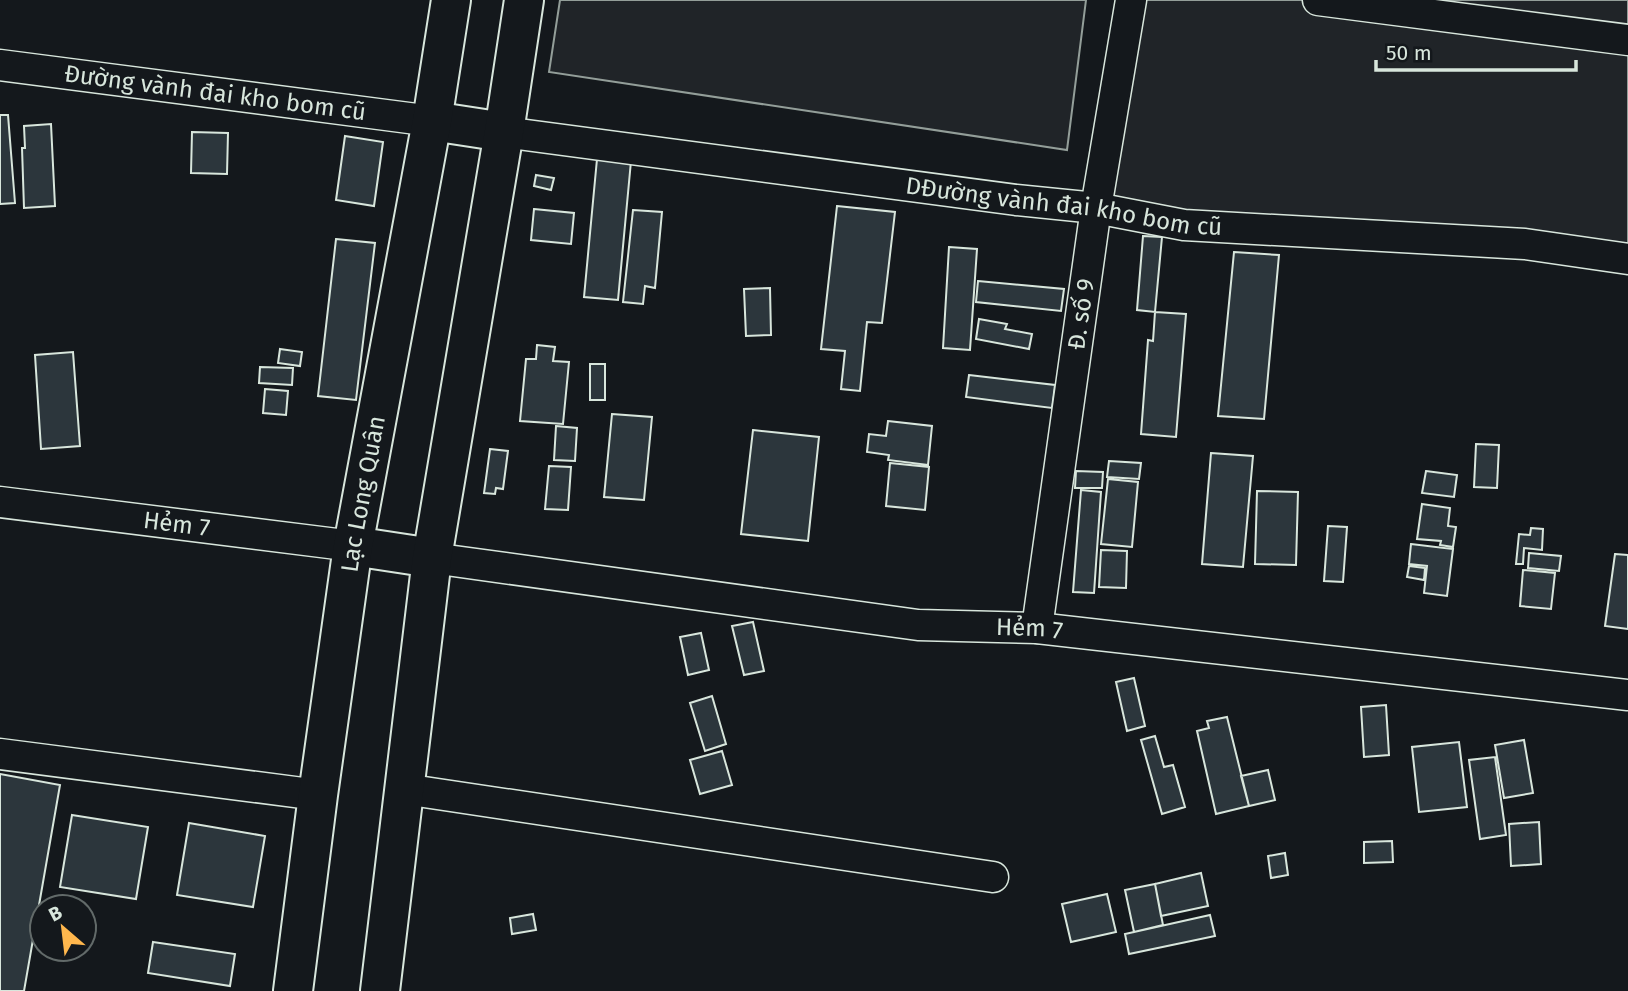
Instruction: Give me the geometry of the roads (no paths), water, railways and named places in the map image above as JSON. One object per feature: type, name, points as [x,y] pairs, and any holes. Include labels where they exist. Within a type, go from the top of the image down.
[{"type":"main road","name":"Lạc Long Quân","points":[[293,991],[353,546],[432,121],[451,0]]},
{"type":"main road","points":[[380,991],[432,558],[524,0]]},
{"type":"main road","points":[[432,121],[504,132]]},
{"type":"main road","points":[[353,546],[432,558]]},
{"type":"street","name":"Đ. số 9","points":[[1037,628],[1096,208],[1131,0]]},
{"type":"street","points":[[1318,0],[1628,40]]},
{"type":"street","name":"Đường vành đai kho bom cũ","points":[[0,65],[432,121]]},
{"type":"street","name":"DĐường vành đai kho bom cũ","points":[[504,132],[1096,208],[1184,225],[1585,253]]},
{"type":"street","name":"Hẻm 7","points":[[0,502],[353,546]]},
{"type":"street","name":"Hẻm 7","points":[[432,558],[918,625],[1037,628],[1628,695]]},
{"type":"street","points":[[0,754],[318,795]]},
{"type":"street","points":[[404,789],[993,877]]}]
